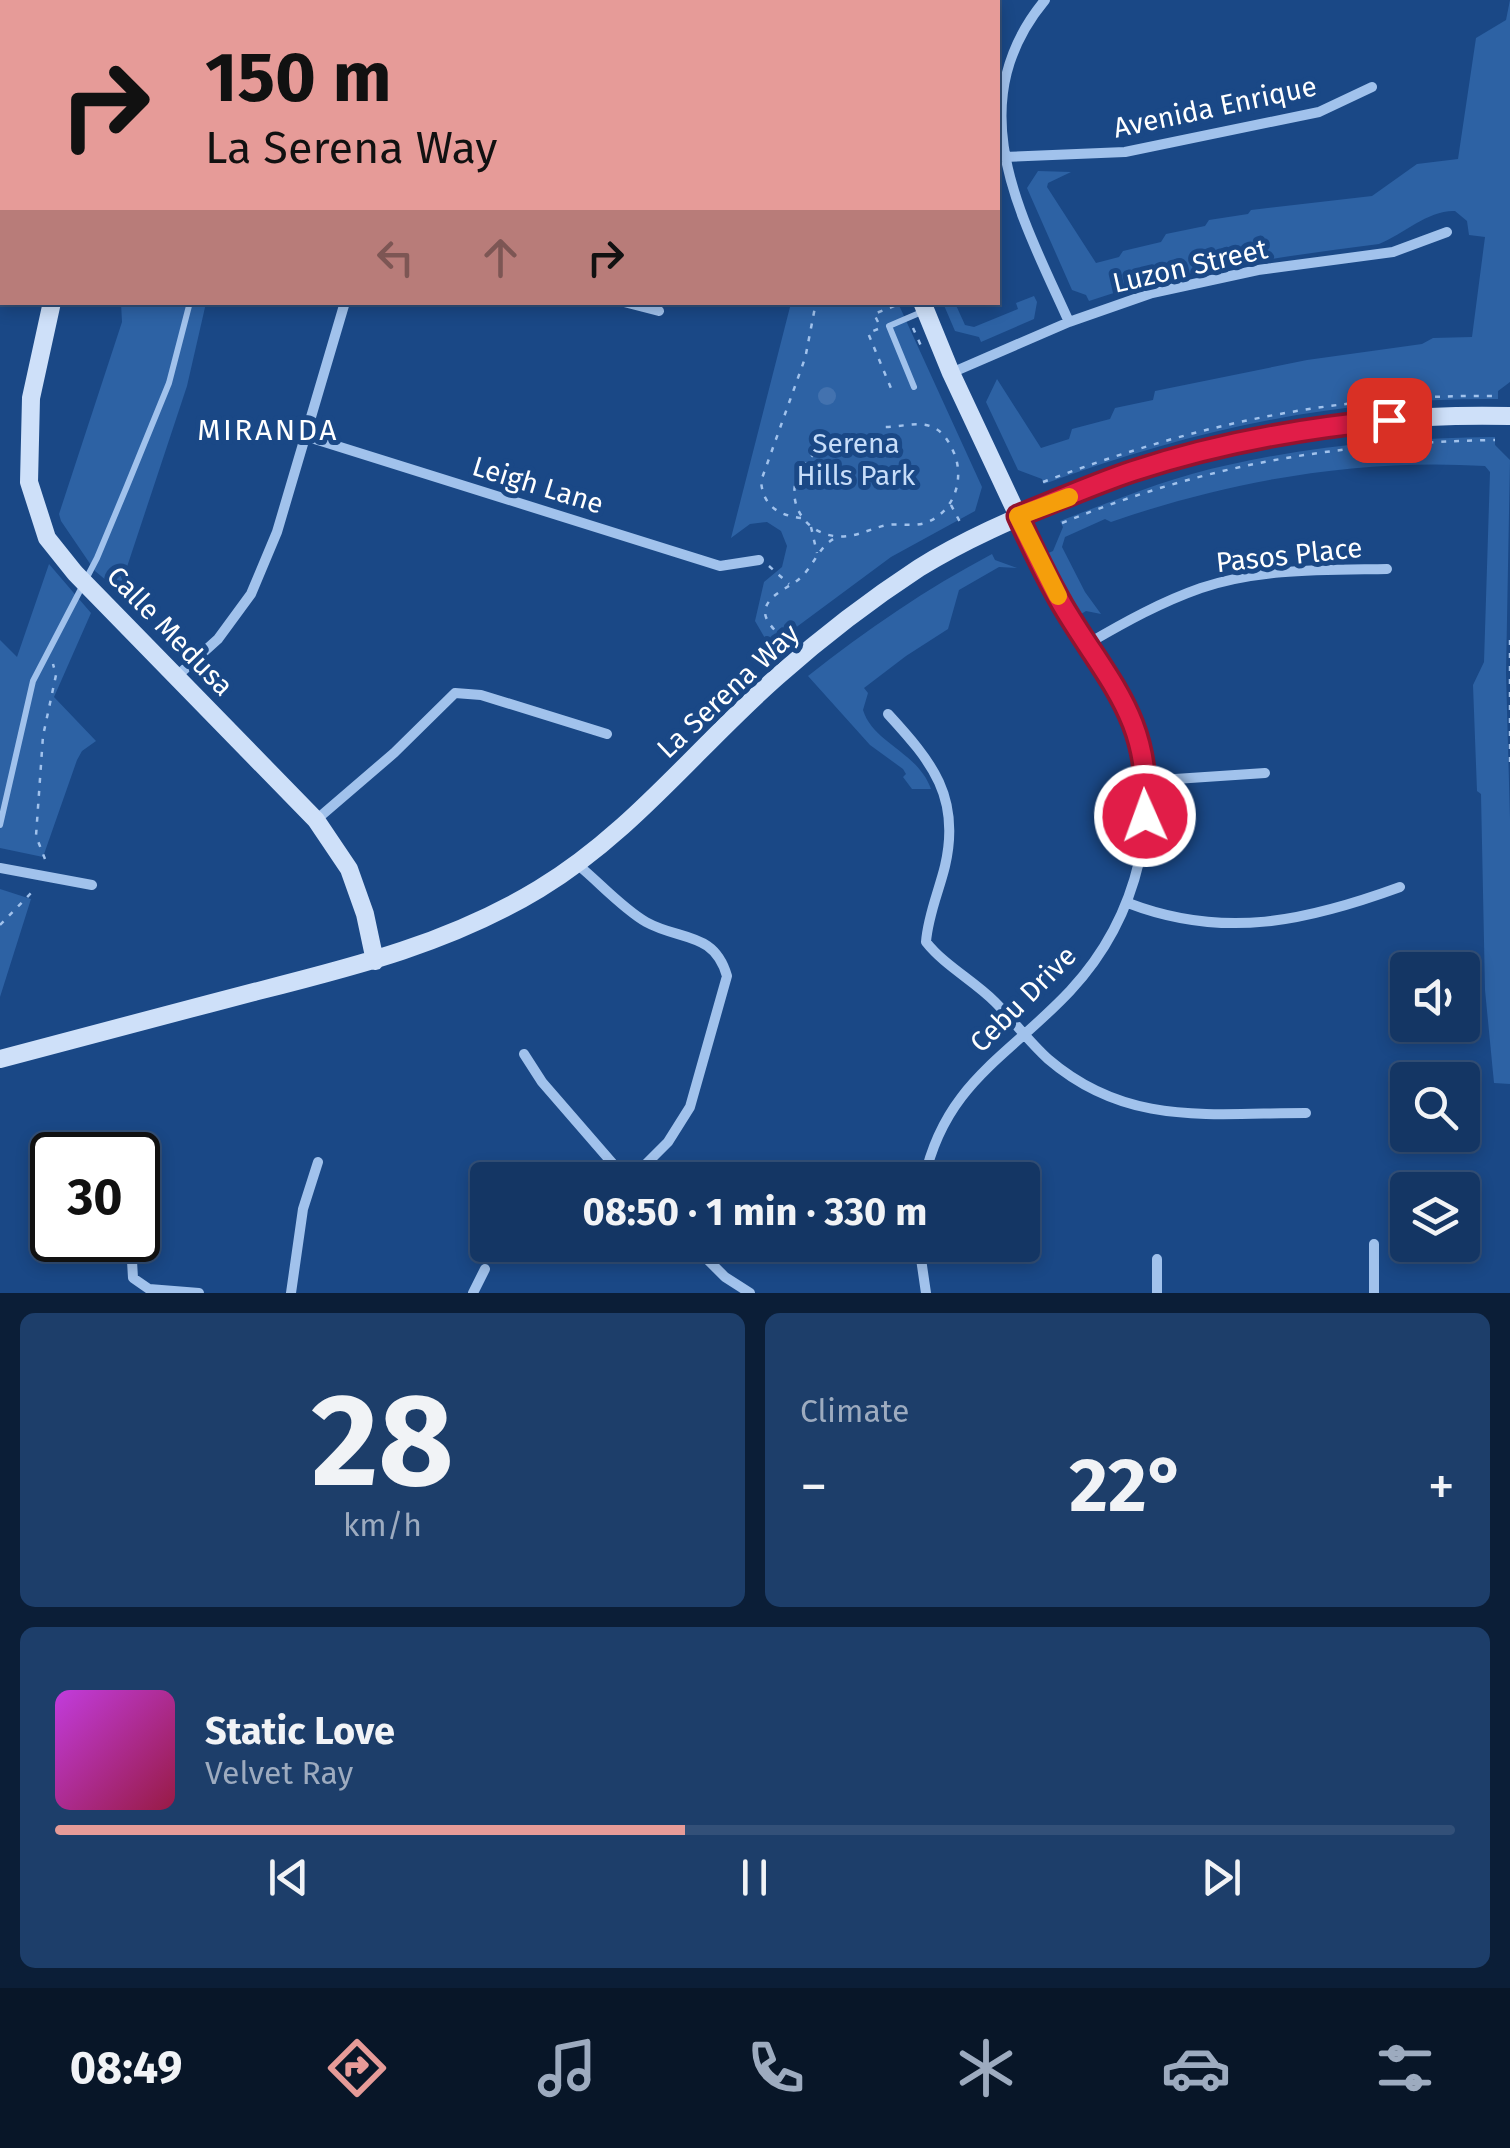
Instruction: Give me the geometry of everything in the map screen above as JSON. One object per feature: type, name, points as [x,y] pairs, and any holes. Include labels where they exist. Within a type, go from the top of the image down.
[{"type":"main road","name":"Calle Medusa","points":[[51,305],[31,398],[29,482],[47,538],[316,820],[349,869],[365,914],[375,961]]},
{"type":"main road","points":[[923,307],[1018,516]]},
{"type":"main road","name":"La Serena Way","points":[[0,1059],[375,961],[478,922],[578,865],[644,810],[776,677],[849,618],[922,566],[1018,516],[1132,471],[1288,433],[1397,420],[1510,416]]},
{"type":"street","points":[[1045,0],[1022,36],[1010,65],[1004,100],[1003,158],[1020,213],[1069,322]]},
{"type":"street","name":"Avenida Enrique","points":[[1003,158],[1125,152],[1319,112],[1372,87]]},
{"type":"street","name":"Luzon Street","points":[[950,372],[1069,322],[1184,285],[1258,270],[1393,252],[1447,232]]},
{"type":"street","points":[[178,676],[218,639],[251,594],[277,532],[345,305]]},
{"type":"street","points":[[636,305],[659,311]]},
{"type":"street","name":"Leigh Lane","points":[[305,436],[720,566],[759,560]]},
{"type":"street","name":"Cebu Drive","points":[[929,1162],[953,1104],[1098,956],[1128,903],[1144,836],[1146,781],[1130,712],[1064,608],[1018,516]]},
{"type":"street","name":"Pasos Place","points":[[1089,643],[1165,602],[1205,587],[1285,573],[1387,568]]},
{"type":"street","points":[[316,820],[394,753],[455,693],[481,695],[607,734]]},
{"type":"street","points":[[888,714],[936,771],[946,797],[951,830],[926,942],[940,960],[978,985],[1070,1076],[1095,1092],[1129,1106],[1169,1113],[1306,1113]]},
{"type":"street","points":[[1146,781],[1265,773]]},
{"type":"street","points":[[578,865],[646,922],[704,943],[721,956],[726,976],[690,1107],[668,1142],[647,1162]]},
{"type":"street","points":[[0,868],[92,885]]},
{"type":"street","points":[[1128,903],[1183,922],[1215,925],[1334,910],[1400,887]]},
{"type":"street","points":[[524,1054],[542,1082],[612,1162]]},
{"type":"street","points":[[291,1293],[303,1210],[318,1162]]},
{"type":"street","points":[[1374,1244],[1374,1293]]},
{"type":"street","points":[[1157,1259],[1157,1293]]},
{"type":"street","points":[[132,1262],[132,1278],[149,1289],[199,1293]]},
{"type":"street","points":[[711,1262],[750,1293]]},
{"type":"street","points":[[921,1262],[926,1293]]},
{"type":"street","points":[[473,1293],[485,1269]]},
{"type":"lane","points":[[0,825],[33,681],[97,558],[169,383],[189,305]]},
{"type":"lane","points":[[914,387],[889,326],[923,307]]},
{"type":"path","points":[[806,354],[815,305]]},
{"type":"path","points":[[893,393],[868,333],[880,328],[874,314],[897,305]]},
{"type":"path","points":[[802,518],[769,506],[762,494],[761,481],[804,361]]},
{"type":"path","points":[[783,640],[766,610],[771,598],[801,578],[824,543],[886,525],[923,524],[950,503],[959,474],[950,445],[936,430],[919,423],[882,427]]},
{"type":"path","points":[[1062,524],[1148,491],[1223,469],[1288,456],[1376,445],[1495,440]]},
{"type":"path","points":[[825,445],[804,464],[796,480],[794,499],[810,526],[836,537]]},
{"type":"path","points":[[950,503],[960,522]]},
{"type":"path","points":[[810,526],[817,554]]},
{"type":"path","points":[[759,560],[778,571],[790,585]]},
{"type":"path","points":[[1510,640],[1510,763]]},
{"type":"path","points":[[46,859],[36,836],[44,736],[56,676],[49,650]]},
{"type":"path","points":[[0,925],[32,891]]},
{"type":"green space","points":[[1510,0],[1510,382],[1498,391],[1498,399],[1380,404],[1267,420],[1156,447],[1044,484],[1042,479],[1018,470],[986,402],[997,379],[1041,448],[1069,439],[1072,429],[1110,419],[1115,408],[1153,400],[1155,391],[1307,360],[1422,344],[1433,338],[1472,337],[1485,237],[1469,235],[1467,221],[1455,211],[1426,218],[1379,244],[1196,272],[1089,301],[1086,295],[1072,290],[1027,188],[1038,171],[1071,172],[1047,187],[1096,263],[1119,257],[1123,251],[1161,242],[1166,234],[1205,226],[1209,220],[1248,214],[1251,210],[1372,196],[1417,164],[1458,159],[1476,38],[1506,20]]},
{"type":"green space","points":[[1034,296],[1034,319],[981,342],[979,337],[955,331],[944,305],[956,305],[965,325],[974,327],[1018,309],[1016,303]]},
{"type":"green space","points":[[121,305],[206,305],[187,386],[119,591],[95,571],[59,514],[122,322]]},
{"type":"green space","name":"Serena Hills Park","points":[[790,305],[899,305],[982,487],[975,511],[891,557],[779,640],[766,640],[755,621],[764,582],[782,567],[787,546],[781,531],[767,522],[750,524],[731,538]]},
{"type":"green space","points":[[1495,437],[1495,445],[1510,460],[1506,673],[1510,1084],[1494,1083],[1485,990],[1481,794],[1477,791],[1473,685],[1484,662],[1490,472],[1485,466],[1437,464],[1342,469],[1248,484],[1111,522],[1105,519],[1065,537],[1062,547],[1101,614],[1081,614],[1046,554],[1053,551],[1063,527],[1060,521],[1207,470],[1327,448]]},
{"type":"green space","points":[[992,554],[995,560],[1017,568],[999,567],[959,590],[948,629],[864,688],[868,693],[863,710],[868,721],[916,766],[931,789],[912,789],[903,777],[903,769],[870,745],[808,676],[897,611]]},
{"type":"green space","points":[[49,564],[91,613],[54,697],[96,741],[77,760],[43,857],[0,848],[0,640],[17,657]]},
{"type":"green space","points":[[0,889],[31,899],[0,997]]},
{"type":"building","points":[[827,387],[834,389],[834,403],[827,405],[820,403],[818,396],[820,389]]},
{"type":"slow traffic","points":[[1058,596],[1018,516],[1069,497]]},
{"type":"district","name":"MIRANDA","points":[[268,430]]},
{"type":"route","points":[[1145,816],[1146,781],[1130,712],[1064,608],[1018,516],[1132,471],[1210,449],[1288,433],[1389,420]]}]
